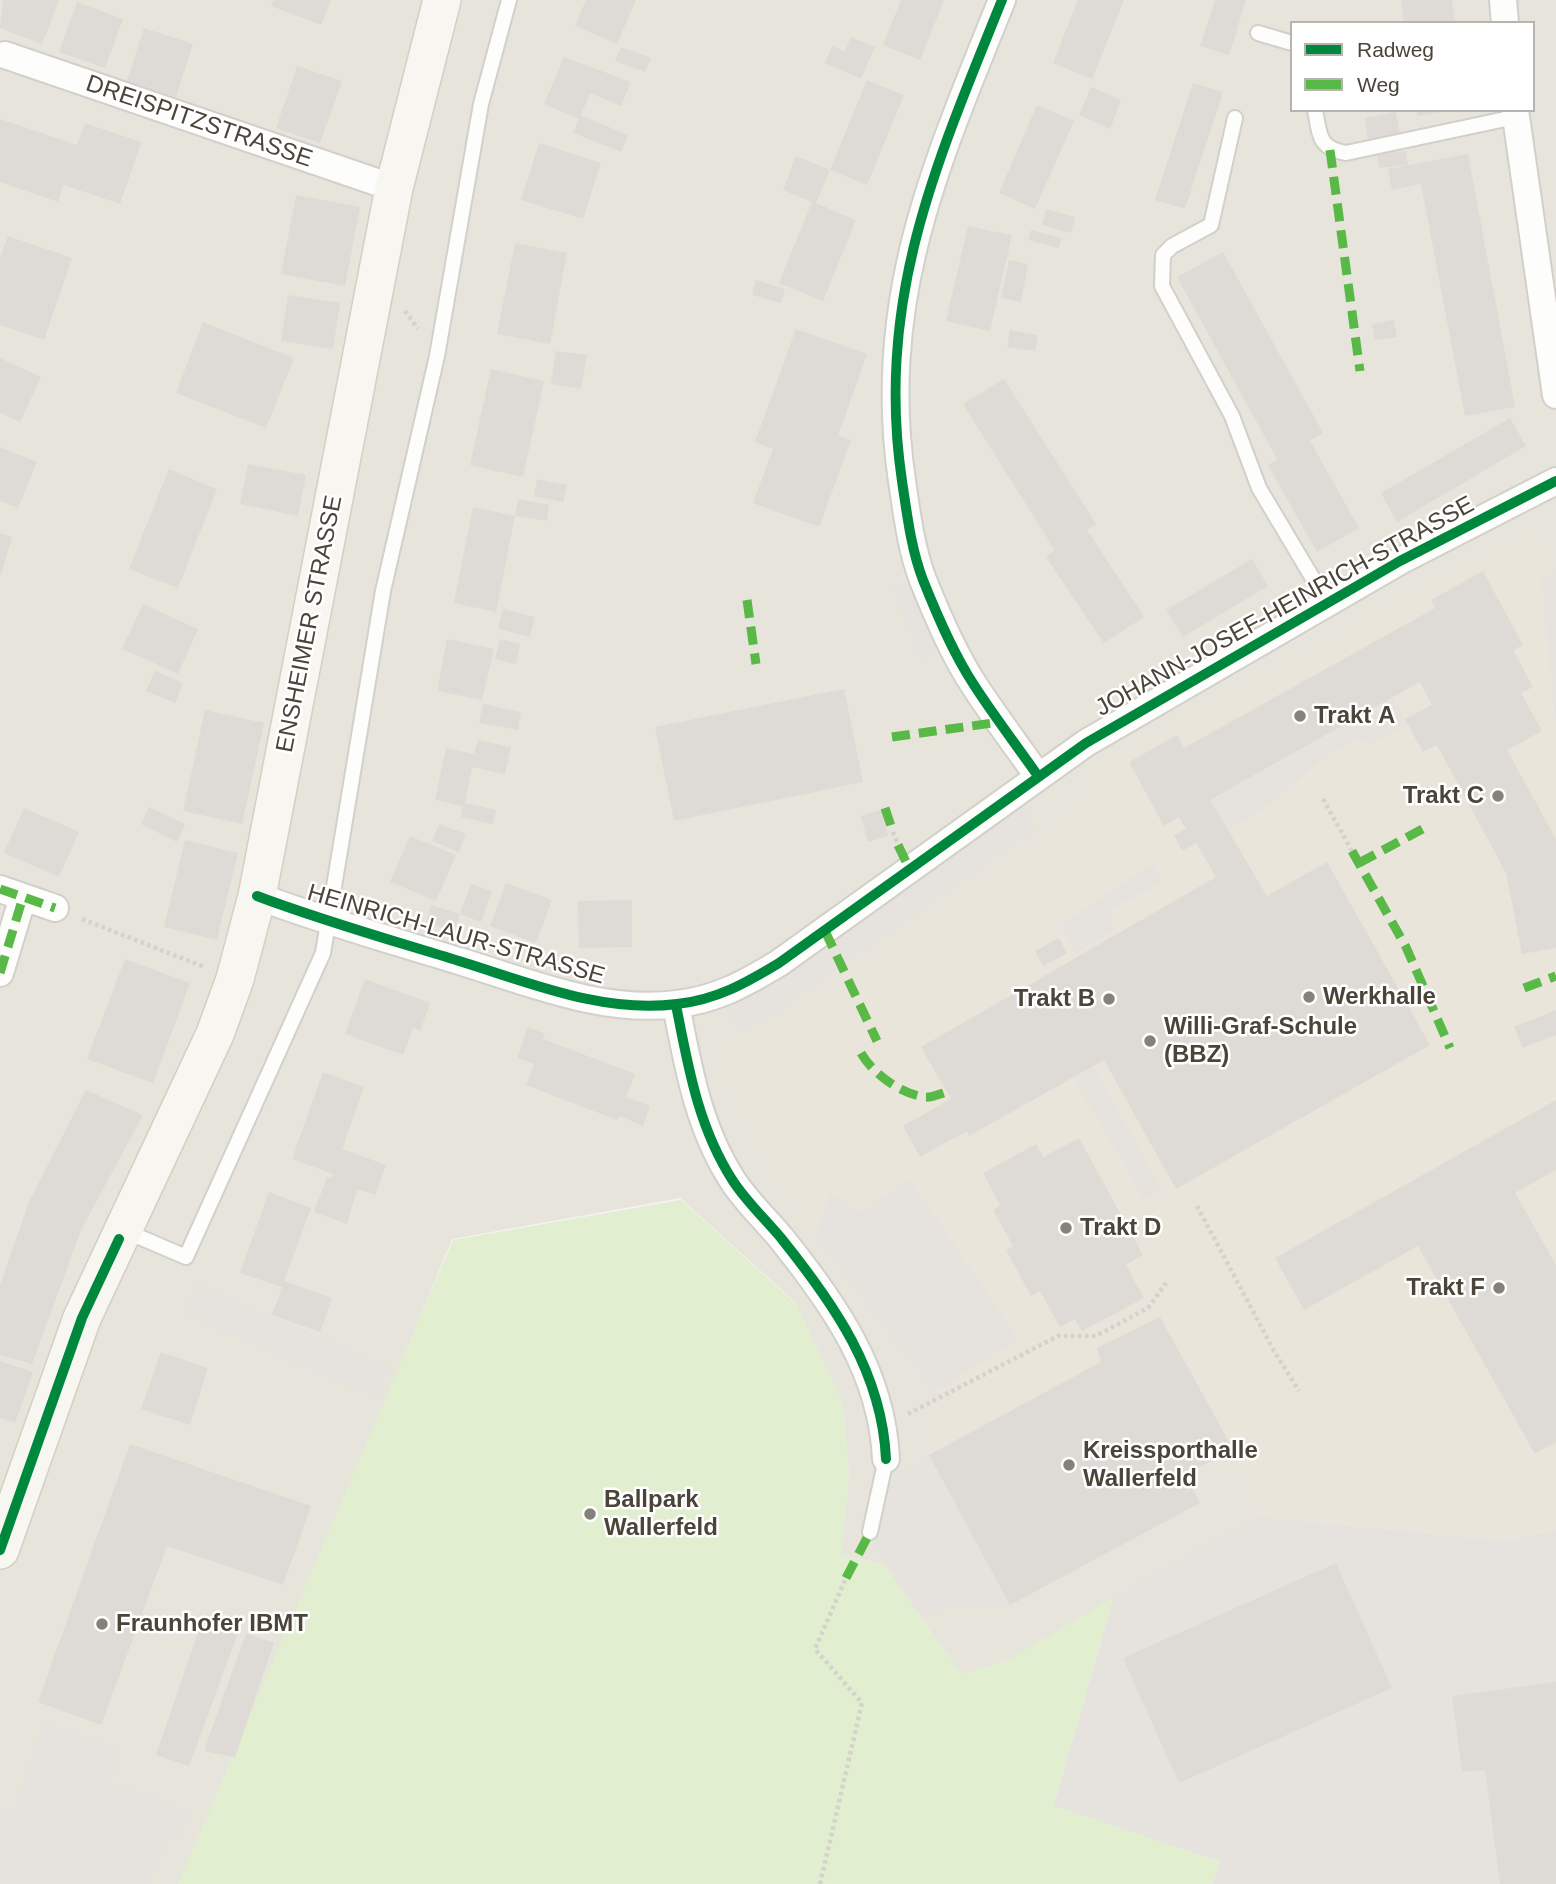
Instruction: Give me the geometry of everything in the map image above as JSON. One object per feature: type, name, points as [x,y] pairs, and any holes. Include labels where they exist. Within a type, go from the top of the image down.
[{"type":"main road","name":"ENSHEIMER STRASSE","points":[[0,1550],[82,1318],[215,1034],[235,979],[257,896],[394,188],[442,0]]},
{"type":"street","points":[[1002,0],[946,139],[914,235],[903,290],[898,342],[898,455],[907,513],[922,577],[973,684],[1038,776]]},
{"type":"street","points":[[1503,0],[1506,21]]},
{"type":"street","name":"DREISPITZSTRASSE","points":[[5,55],[394,188]]},
{"type":"street","points":[[1515,114],[1556,395]]},
{"type":"street","name":"JOHANN-JOSEF-HEINRICH-STRASSE","points":[[1038,776],[1086,743],[1400,561],[1556,481]]},
{"type":"street","name":"HEINRICH-LAUR-STRASSE","points":[[257,896],[329,923],[560,992],[601,1001],[676,1005],[732,992],[779,963],[1038,776]]},
{"type":"street","points":[[0,973],[11,893],[55,908]]},
{"type":"street","points":[[676,1005],[690,1076],[709,1138],[734,1182],[818,1284],[869,1372],[886,1460]]},
{"type":"lane","points":[[123,1230],[186,1257],[323,953],[383,591],[437,356],[481,104],[509,0]]},
{"type":"lane","points":[[1258,33],[1290,42]]},
{"type":"lane","points":[[1315,112],[1322,141],[1330,150],[1346,153],[1515,114]]},
{"type":"lane","points":[[1235,118],[1210,225],[1172,246],[1163,255],[1162,286],[1232,416],[1259,488],[1328,604]]},
{"type":"lane","points":[[870,1532],[886,1460]]},
{"type":"path","points":[[1323,799],[1352,851]]},
{"type":"path","points":[[893,832],[898,845]]},
{"type":"path","points":[[55,908],[235,979]]},
{"type":"path","points":[[1197,1206],[1274,1351],[1299,1391]]},
{"type":"path","points":[[900,1418],[1058,1336],[1096,1336],[1148,1308],[1166,1283]]},
{"type":"path","points":[[820,1884],[862,1703],[815,1649],[846,1578]]},
{"type":"shaded area","points":[[0,0],[1556,0],[1556,1530],[1257,1516],[1010,1659],[962,1675],[883,1564],[841,1555],[849,1474],[843,1405],[795,1302],[680,1198],[452,1239],[188,1884],[0,1884]]},
{"type":"shaded area","name":"Willi-Graf-Schule (BBZ)","points":[[1538,526],[1556,724],[1556,1530],[1506,1540],[1257,1516],[1250,1483],[1160,1317],[1097,1347],[1101,1362],[929,1455],[935,1391],[815,1236],[732,1095],[717,1062],[723,1053],[763,1029],[1081,807],[1097,767]]},
{"type":"shaded area","points":[[1556,574],[1556,730],[1541,576]]},
{"type":"shaded area","points":[[915,578],[943,652],[920,660],[893,587]]},
{"type":"shaded area","points":[[1393,697],[1408,725],[1373,744],[1356,738],[1318,763],[1272,803],[1228,831],[1210,800]]},
{"type":"shaded area","points":[[1022,807],[1035,828],[782,1008],[741,1033],[726,1010],[768,987]]},
{"type":"shaded area","points":[[1153,864],[1162,883],[1110,909],[1113,930],[1076,952],[1059,926]]},
{"type":"shaded area","points":[[1093,1066],[1162,1189],[1144,1199],[1073,1077]]},
{"type":"shaded area","points":[[910,1179],[1018,1340],[935,1391],[815,1236],[830,1192],[860,1212]]},
{"type":"shaded area","points":[[196,1283],[390,1367],[377,1398],[183,1314]]},
{"type":"shaded area","points":[[929,1455],[1010,1605],[916,1611],[870,1532],[888,1482]]},
{"type":"shaded area","points":[[1257,1516],[1506,1540],[1556,1530],[1556,1884],[1212,1884],[1220,1862],[1053,1806],[1114,1597]]},
{"type":"shaded area","points":[[44,1723],[121,1750],[110,1782],[189,1810],[180,1837],[168,1834],[150,1884],[0,1884],[0,1807],[13,1811]]},
{"type":"green space","name":"Ballpark Wallerfeld","points":[[681,1200],[796,1304],[843,1405],[849,1474],[841,1555],[883,1564],[962,1675],[1010,1659],[1114,1597],[1053,1805],[1220,1862],[1212,1884],[178,1884],[453,1240]]},
{"type":"building","points":[[3,0],[59,0],[42,44],[0,28]]},
{"type":"building","points":[[273,0],[331,0],[321,25],[271,6]]},
{"type":"building","points":[[586,0],[636,0],[617,44],[575,26]]},
{"type":"building","points":[[901,0],[944,0],[920,60],[883,45]]},
{"type":"building","points":[[1078,0],[1124,0],[1092,79],[1053,63]]},
{"type":"building","points":[[1215,0],[1246,0],[1229,55],[1200,46]]},
{"type":"building","points":[[1401,0],[1452,0],[1455,21],[1404,21]]},
{"type":"building","points":[[77,2],[123,19],[105,68],[59,52]]},
{"type":"building","points":[[144,28],[193,44],[176,97],[127,81]]},
{"type":"building","points":[[851,37],[875,47],[861,79],[825,63],[832,46],[845,51]]},
{"type":"building","points":[[621,47],[651,58],[645,72],[615,61]]},
{"type":"building","points":[[564,57],[631,82],[621,106],[590,93],[581,115],[628,135],[621,152],[573,133],[579,119],[544,104]]},
{"type":"building","points":[[297,66],[342,81],[320,143],[276,128]]},
{"type":"building","points":[[867,80],[904,95],[867,185],[830,170]]},
{"type":"building","points":[[1193,83],[1223,92],[1185,209],[1155,200]]},
{"type":"building","points":[[1091,87],[1121,100],[1110,129],[1079,115]]},
{"type":"building","points":[[1037,105],[1074,121],[1035,209],[999,193]]},
{"type":"building","points":[[1396,112],[1400,135],[1368,140],[1365,118]]},
{"type":"building","points":[[1417,112],[1443,112],[1417,116]]},
{"type":"building","points":[[0,119],[77,145],[85,123],[141,142],[120,204],[63,185],[58,202],[0,182]]},
{"type":"building","points":[[539,143],[601,163],[583,219],[521,200]]},
{"type":"building","points":[[1406,151],[1408,165],[1379,168],[1377,155]]},
{"type":"building","points":[[1468,154],[1515,407],[1465,416],[1421,184],[1392,190],[1388,169]]},
{"type":"building","points":[[796,156],[830,170],[816,203],[856,220],[823,301],[779,283],[812,202],[783,190]]},
{"type":"building","points":[[296,195],[360,207],[345,286],[281,274]]},
{"type":"building","points":[[1046,209],[1075,217],[1071,233],[1042,225]]},
{"type":"building","points":[[968,226],[1012,235],[990,331],[946,321]]},
{"type":"building","points":[[1031,230],[1062,238],[1059,248],[1028,240]]},
{"type":"building","points":[[8,236],[72,258],[44,340],[0,325],[0,259]]},
{"type":"building","points":[[515,243],[567,253],[550,344],[497,334]]},
{"type":"building","points":[[1223,252],[1323,433],[1310,441],[1359,528],[1317,552],[1268,465],[1277,459],[1177,277]]},
{"type":"building","points":[[1009,260],[1028,264],[1021,302],[1001,298]]},
{"type":"building","points":[[756,280],[785,289],[781,303],[752,295]]},
{"type":"building","points":[[288,295],[340,303],[333,349],[281,341]]},
{"type":"building","points":[[1394,320],[1397,337],[1375,340],[1372,324]]},
{"type":"building","points":[[203,322],[294,358],[266,428],[176,393]]},
{"type":"building","points":[[796,329],[867,354],[838,436],[851,440],[819,527],[753,503],[773,449],[755,442]]},
{"type":"building","points":[[1010,330],[1038,335],[1035,351],[1007,347]]},
{"type":"building","points":[[556,351],[587,355],[581,389],[551,384]]},
{"type":"building","points":[[0,358],[41,377],[20,422],[0,413]]},
{"type":"building","points":[[491,369],[544,381],[523,477],[470,465]]},
{"type":"building","points":[[1004,379],[1096,524],[1087,530],[1144,617],[1104,643],[1046,557],[1055,550],[963,404]]},
{"type":"building","points":[[1510,418],[1526,446],[1397,522],[1381,493]]},
{"type":"building","points":[[0,447],[37,462],[18,508],[0,501]]},
{"type":"building","points":[[248,464],[306,475],[298,516],[240,504]]},
{"type":"building","points":[[169,469],[217,489],[178,588],[129,569]]},
{"type":"building","points":[[537,479],[567,485],[563,502],[534,496]]},
{"type":"building","points":[[518,499],[549,505],[547,521],[515,516]]},
{"type":"building","points":[[473,507],[515,516],[496,612],[454,603]]},
{"type":"building","points":[[0,533],[12,537],[1,575],[0,575]]},
{"type":"building","points":[[1252,559],[1268,586],[1183,637],[1166,610]]},
{"type":"building","points":[[1483,571],[1523,645],[1513,650],[1533,687],[1521,693],[1542,731],[1507,750],[1556,839],[1556,948],[1522,954],[1506,873],[1437,745],[1423,752],[1405,719],[1432,705],[1420,682],[1210,800],[1267,896],[1327,862],[1430,1045],[1176,1189],[1104,1060],[969,1136],[967,1131],[920,1157],[903,1126],[951,1099],[921,1047],[1216,877],[1196,843],[1182,851],[1174,835],[1186,829],[1179,817],[1164,826],[1129,762],[1177,735],[1184,748],[1435,608],[1431,600]]},
{"type":"building","points":[[143,604],[198,629],[178,674],[122,649]]},
{"type":"building","points":[[503,609],[535,617],[530,637],[498,629]]},
{"type":"building","points":[[447,639],[494,649],[482,700],[437,691]]},
{"type":"building","points":[[500,639],[520,644],[516,664],[495,659]]},
{"type":"building","points":[[155,671],[183,683],[175,703],[146,691]]},
{"type":"building","points":[[844,689],[863,782],[674,821],[655,727]]},
{"type":"building","points":[[483,704],[521,712],[518,730],[479,723]]},
{"type":"building","points":[[205,710],[264,723],[242,824],[183,811]]},
{"type":"building","points":[[478,740],[511,747],[505,774],[472,767],[465,803],[496,810],[493,824],[461,817],[463,806],[435,800],[446,748],[474,754]]},
{"type":"building","points":[[149,807],[185,824],[177,842],[141,824]]},
{"type":"building","points":[[24,808],[79,832],[59,877],[4,853]]},
{"type":"building","points":[[881,810],[888,836],[868,842],[861,816]]},
{"type":"building","points":[[439,824],[466,834],[459,852],[432,841]]},
{"type":"building","points":[[410,836],[456,855],[436,901],[390,882]]},
{"type":"building","points":[[185,840],[238,853],[217,940],[164,927]]},
{"type":"building","points":[[506,883],[552,900],[536,943],[490,926]]},
{"type":"building","points":[[471,884],[492,891],[481,922],[460,914]]},
{"type":"building","points":[[632,900],[632,947],[579,948],[578,901]]},
{"type":"building","points":[[431,905],[460,914],[454,931],[426,923]]},
{"type":"building","points":[[1059,938],[1067,953],[1043,966],[1035,951]]},
{"type":"building","points":[[125,959],[190,983],[153,1083],[87,1059]]},
{"type":"building","points":[[365,979],[430,1003],[420,1031],[413,1028],[403,1055],[345,1034]]},
{"type":"building","points":[[1556,1010],[1556,1035],[1523,1048],[1514,1027]]},
{"type":"building","points":[[528,1027],[545,1034],[543,1039],[635,1074],[626,1097],[650,1106],[643,1126],[619,1116],[617,1120],[526,1085],[534,1064],[517,1058]]},
{"type":"building","points":[[323,1072],[364,1087],[342,1149],[386,1165],[375,1195],[357,1189],[347,1224],[314,1212],[327,1177],[331,1179],[333,1174],[292,1159]]},
{"type":"building","points":[[86,1090],[143,1115],[81,1230],[32,1364],[0,1355],[0,1285],[29,1202]]},
{"type":"building","name":"Trakt F","points":[[1556,1100],[1556,1170],[1515,1193],[1556,1265],[1556,1442],[1535,1454],[1418,1246],[1304,1310],[1275,1258]]},
{"type":"building","name":"Trakt D","points":[[1079,1138],[1143,1255],[1126,1265],[1144,1298],[1082,1331],[1075,1319],[1060,1327],[1040,1291],[1031,1296],[1006,1250],[1013,1246],[993,1210],[1000,1205],[983,1173],[1036,1144],[1043,1157]]},
{"type":"building","points":[[269,1192],[311,1208],[284,1281],[332,1298],[320,1332],[272,1315],[282,1287],[240,1273]]},
{"type":"building","name":"Kreissporthalle Wallerfeld","points":[[1160,1317],[1233,1449],[1185,1475],[1200,1503],[1010,1605],[929,1455],[1101,1362],[1097,1348]]},
{"type":"building","points":[[161,1352],[208,1368],[190,1425],[141,1409]]},
{"type":"building","points":[[0,1361],[33,1372],[15,1423],[0,1418]]},
{"type":"building","points":[[130,1444],[311,1506],[283,1585],[167,1546],[101,1725],[38,1702]]},
{"type":"building","points":[[1336,1563],[1392,1688],[1179,1783],[1123,1658]]},
{"type":"building","points":[[203,1618],[239,1630],[189,1766],[156,1755]]},
{"type":"building","points":[[246,1633],[274,1643],[235,1757],[204,1751]]},
{"type":"building","points":[[1556,1682],[1556,1884],[1500,1884],[1485,1770],[1462,1772],[1452,1696]]},
{"type":"marked path","points":[[1330,150],[1360,371]]},
{"type":"marked path","points":[[747,600],[756,664]]},
{"type":"marked path","points":[[892,737],[1000,722]]},
{"type":"marked path","points":[[885,808],[893,832]]},
{"type":"marked path","points":[[1359,863],[1428,826]]},
{"type":"marked path","points":[[898,845],[910,870]]},
{"type":"marked path","points":[[1352,851],[1406,947],[1450,1048]]},
{"type":"marked path","points":[[0,889],[55,908]]},
{"type":"marked path","points":[[0,973],[23,897]]},
{"type":"marked path","points":[[825,931],[877,1041]]},
{"type":"marked path","points":[[1524,988],[1556,976]]},
{"type":"marked path","points":[[861,1053],[880,1075],[897,1087],[927,1097],[946,1092]]},
{"type":"marked path","points":[[846,1578],[870,1532]]},
{"type":"cycle path","points":[[1002,0],[934,176],[917,234],[904,292],[897,352],[896,415],[908,519],[923,580],[966,673],[1038,776]]},
{"type":"cycle path","points":[[257,896],[332,922],[566,994],[649,1006],[691,1002],[718,995],[779,963],[1086,743],[1400,561],[1556,481]]},
{"type":"cycle path","points":[[676,1005],[696,1096],[711,1139],[738,1188],[801,1263],[852,1341],[875,1397],[883,1427],[886,1459]]},
{"type":"cycle path","points":[[0,1550],[82,1318],[119,1239]]},
{"type":"place","name":"Trakt A","points":[[1300,716]]},
{"type":"place","name":"Trakt C","points":[[1498,796]]},
{"type":"place","name":"Werkhalle","points":[[1309,997]]},
{"type":"place","name":"Trakt B","points":[[1109,999]]},
{"type":"place","name":"Willi-Graf-Schule (BBZ)","points":[[1150,1041]]},
{"type":"place","name":"Trakt D","points":[[1066,1228]]},
{"type":"place","name":"Trakt F","points":[[1499,1288]]},
{"type":"place","name":"Kreissporthalle Wallerfeld","points":[[1069,1465]]},
{"type":"place","name":"Ballpark Wallerfeld","points":[[590,1514]]},
{"type":"place","name":"Fraunhofer IBMT","points":[[102,1624]]}]
